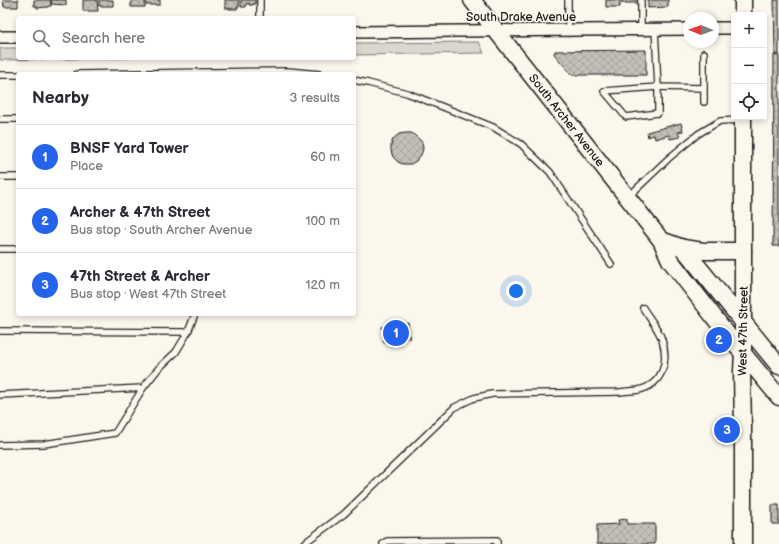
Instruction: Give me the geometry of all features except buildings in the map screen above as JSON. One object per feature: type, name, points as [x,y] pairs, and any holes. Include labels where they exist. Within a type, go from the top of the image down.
[{"type":"main road","name":"South Archer Avenue","points":[[472,0],[661,240],[670,260],[727,334],[779,397]]},
{"type":"main road","points":[[743,0],[743,12]]},
{"type":"main road","name":"West 47th Street","points":[[743,120],[743,544]]},
{"type":"main road","points":[[661,240],[683,248],[703,251],[743,251]]},
{"type":"main road","points":[[683,248],[779,366]]},
{"type":"street","points":[[719,28],[731,28]]},
{"type":"street","name":"South Drake Avenue","points":[[356,32],[683,29]]},
{"type":"street","points":[[0,37],[16,37]]},
{"type":"lane","points":[[260,0],[260,16]]},
{"type":"lane","points":[[568,0],[568,30]]},
{"type":"lane","points":[[641,0],[641,29]]},
{"type":"lane","points":[[655,29],[658,86],[658,113],[626,117],[604,91],[658,86],[704,88]]},
{"type":"lane","points":[[704,53],[704,102]]},
{"type":"lane","points":[[240,72],[298,72]]},
{"type":"lane","points":[[0,75],[16,74]]},
{"type":"lane","points":[[356,80],[407,93],[493,127],[521,144],[550,172],[611,264]]},
{"type":"lane","points":[[0,119],[16,119]]},
{"type":"lane","points":[[627,197],[669,158],[698,134],[720,121],[731,120]]},
{"type":"lane","points":[[0,177],[16,177]]},
{"type":"lane","points":[[0,249],[16,249]]},
{"type":"lane","points":[[303,544],[344,514],[455,407],[474,398],[492,394],[620,392],[638,390],[649,386],[658,379],[664,367],[665,355],[662,339],[643,308]]},
{"type":"lane","points":[[0,445],[44,444],[115,433],[143,388],[158,369],[176,352],[188,332],[194,316]]},
{"type":"lane","points":[[0,330],[188,332]]},
{"type":"lane","points":[[0,395],[143,388]]},
{"type":"lane","points":[[383,544],[387,541],[497,540],[497,544]]},
{"type":"shaded area","points":[[479,42],[484,53],[356,55],[356,43]]},
{"type":"shaded area","points":[[0,48],[16,48],[16,60],[0,60]]},
{"type":"place","name":"BNSF Yard Tower","points":[[396,333]]},
{"type":"place","name":"Archer & 47th Street","points":[[719,340]]},
{"type":"place","name":"47th Street & Archer","points":[[727,430]]}]
